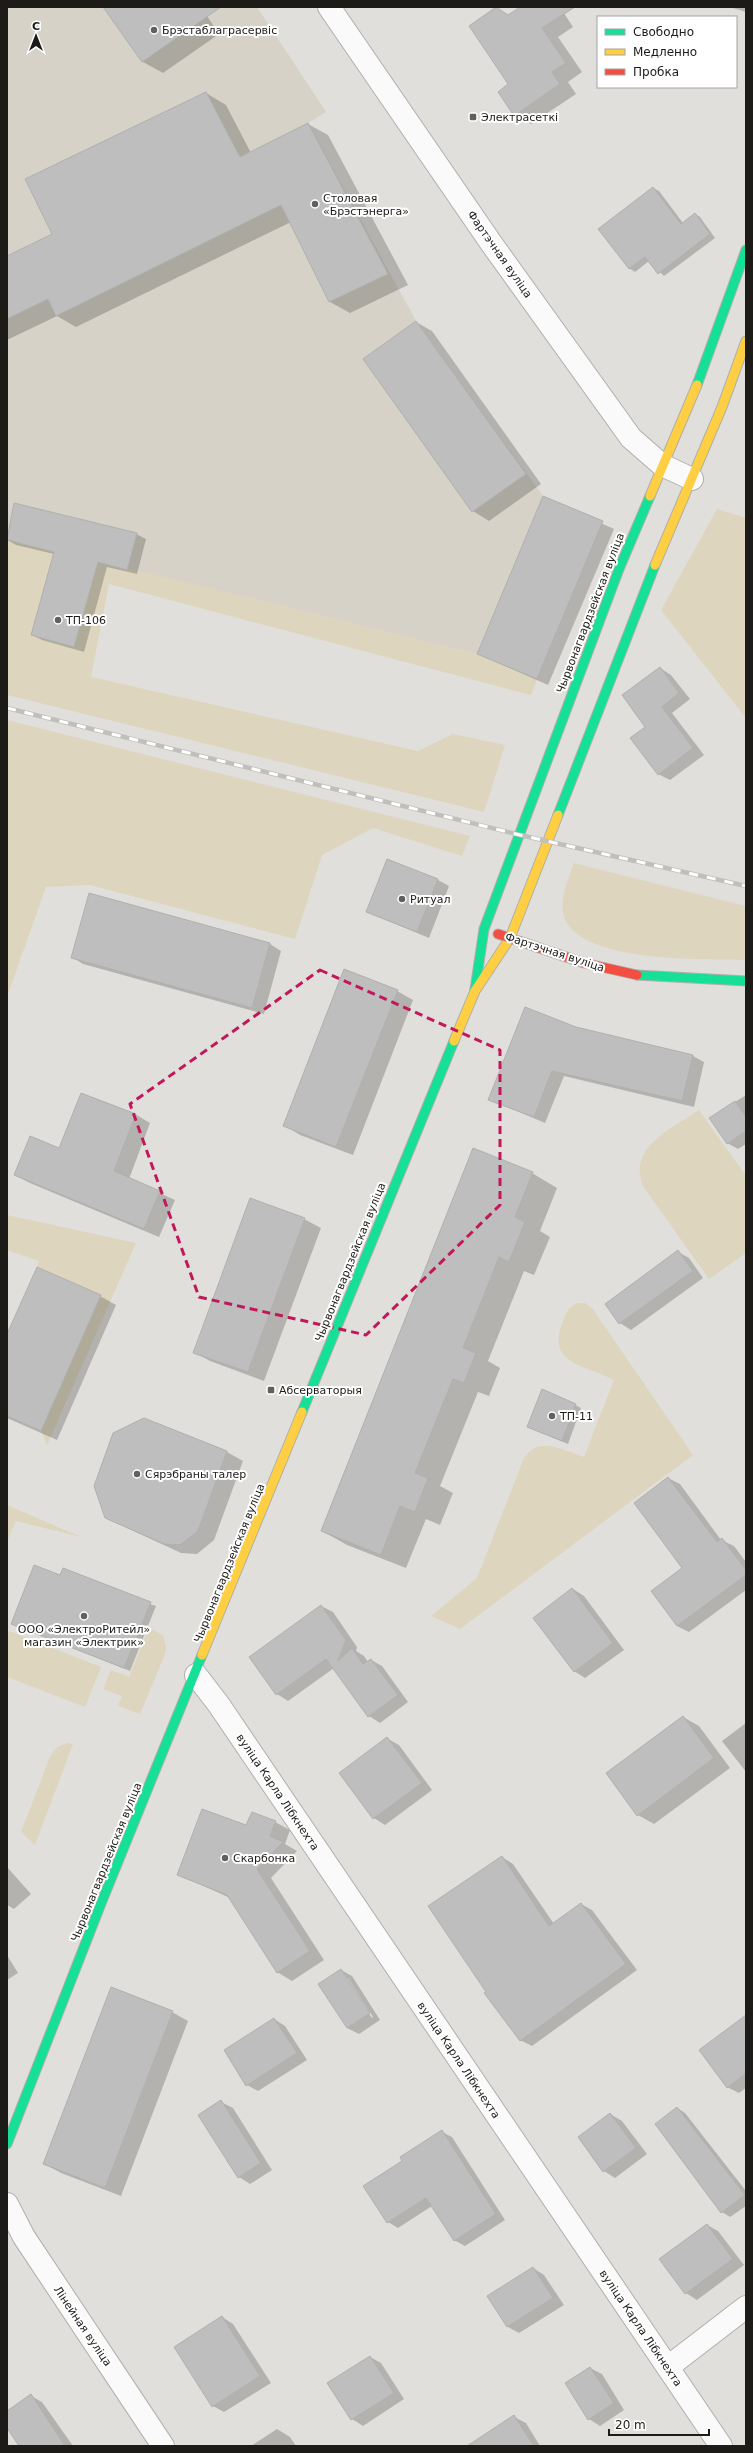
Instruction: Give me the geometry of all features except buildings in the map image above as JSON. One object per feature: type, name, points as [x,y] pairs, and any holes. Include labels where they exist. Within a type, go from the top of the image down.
[{"type":"main road","name":"Чырвонагвардзейская вуліца","points":[[475,991],[484,930],[619,568],[662,465],[694,394],[746,250]]},
{"type":"main road","name":"Чырвонагвардзейская вуліца","points":[[7,2144],[102,1901],[196,1675],[385,1206],[475,991],[510,938],[649,580],[722,407],[746,341]]},
{"type":"main road","name":"Фартэчная вуліца","points":[[484,930],[597,967],[631,974],[674,979],[746,981]]},
{"type":"street","name":"Фартэчная вуліца","points":[[329,7],[491,243],[631,438],[662,465],[692,479]]},
{"type":"street","name":"вуліца Карла Лібкнехта","points":[[196,1675],[223,1711],[721,2446]]},
{"type":"street","name":"Лінейная вуліца","points":[[7,2204],[24,2237],[163,2446]]},
{"type":"street","points":[[668,2367],[746,2306]]},
{"type":"highlighted area","points":[[320,970],[500,1050],[500,1205],[366,1335],[199,1297],[130,1104]]},
{"type":"shaded area","points":[[7,7],[190,7],[200,22],[222,7],[257,7],[326,112],[308,123],[416,321],[543,496],[603,521],[537,679],[477,654],[7,540]]},
{"type":"shaded area","points":[[717,509],[746,518],[746,718],[661,610]]},
{"type":"shaded area","points":[[7,540],[261,600],[477,654],[537,679],[531,695],[109,584],[91,677],[418,751],[453,734],[505,745],[484,812],[7,695]]},
{"type":"shaded area","points":[[7,720],[470,836],[462,856],[373,828],[322,855],[295,939],[90,885],[46,887],[7,997]]},
{"type":"shaded area","points":[[574,863],[746,906],[746,960],[647,956],[619,951],[595,944],[576,933],[565,919],[563,912],[563,898]]},
{"type":"shaded area","points":[[699,1110],[746,1176],[746,1253],[709,1279],[643,1186],[640,1172],[641,1160],[655,1140]]},
{"type":"shaded area","points":[[7,1215],[136,1243],[47,1445],[41,1431],[101,1295],[37,1267],[39,1261],[7,1250]]},
{"type":"shaded area","points":[[578,1303],[585,1303],[592,1308],[693,1455],[460,1629],[431,1616],[477,1578],[524,1458],[530,1451],[537,1447],[544,1446],[560,1448],[584,1457],[614,1380],[573,1362],[565,1357],[560,1349],[559,1340],[561,1327],[566,1313],[571,1307]]},
{"type":"shaded area","points":[[7,1505],[81,1537],[16,1521],[7,1541]]},
{"type":"shaded area","points":[[149,1628],[163,1635],[166,1647],[165,1654],[140,1714],[118,1706],[122,1696],[103,1689],[111,1670],[129,1677]]},
{"type":"shaded area","points":[[9,1631],[101,1667],[85,1707],[7,1677],[7,1636]]},
{"type":"shaded area","points":[[67,1743],[73,1744],[35,1845],[21,1832],[50,1757],[57,1747]]},
{"type":"railway","points":[[7,708],[520,835],[746,886]]},
{"type":"traffic: fast","points":[[697,385],[746,250]]},
{"type":"traffic: fast","points":[[475,989],[484,929],[619,569],[650,496]]},
{"type":"traffic: fast","points":[[558,815],[655,565]]},
{"type":"traffic: fast","points":[[637,975],[746,981]]},
{"type":"traffic: fast","points":[[302,1412],[454,1041]]},
{"type":"traffic: fast","points":[[7,2144],[102,1901],[202,1655]]},
{"type":"traffic: slow","points":[[655,565],[722,407],[746,341]]},
{"type":"traffic: slow","points":[[650,496],[697,385]]},
{"type":"traffic: slow","points":[[454,1041],[475,991],[510,938],[558,815]]},
{"type":"traffic: slow","points":[[202,1655],[302,1412]]},
{"type":"traffic: jam","points":[[498,934],[584,963],[637,975]]},
{"type":"place","name":"Брэстаблаграсервіс","points":[[154,30]]},
{"type":"place","name":"Электрасеткі","points":[[473,117]]},
{"type":"place","name":"Столовая «Брэстэнерга»","points":[[315,204]]},
{"type":"place","name":"ТП-106","points":[[58,620]]},
{"type":"place","name":"Ритуал","points":[[402,899]]},
{"type":"place","name":"Абсерваторыя","points":[[271,1390]]},
{"type":"place","name":"ТП-11","points":[[552,1416]]},
{"type":"place","name":"Сярэбраны талер","points":[[137,1474]]},
{"type":"place","name":"ООО «ЭлектроРитейл» магазин «Электрик»","points":[[84,1616]]},
{"type":"place","name":"Скарбонка","points":[[225,1858]]}]
